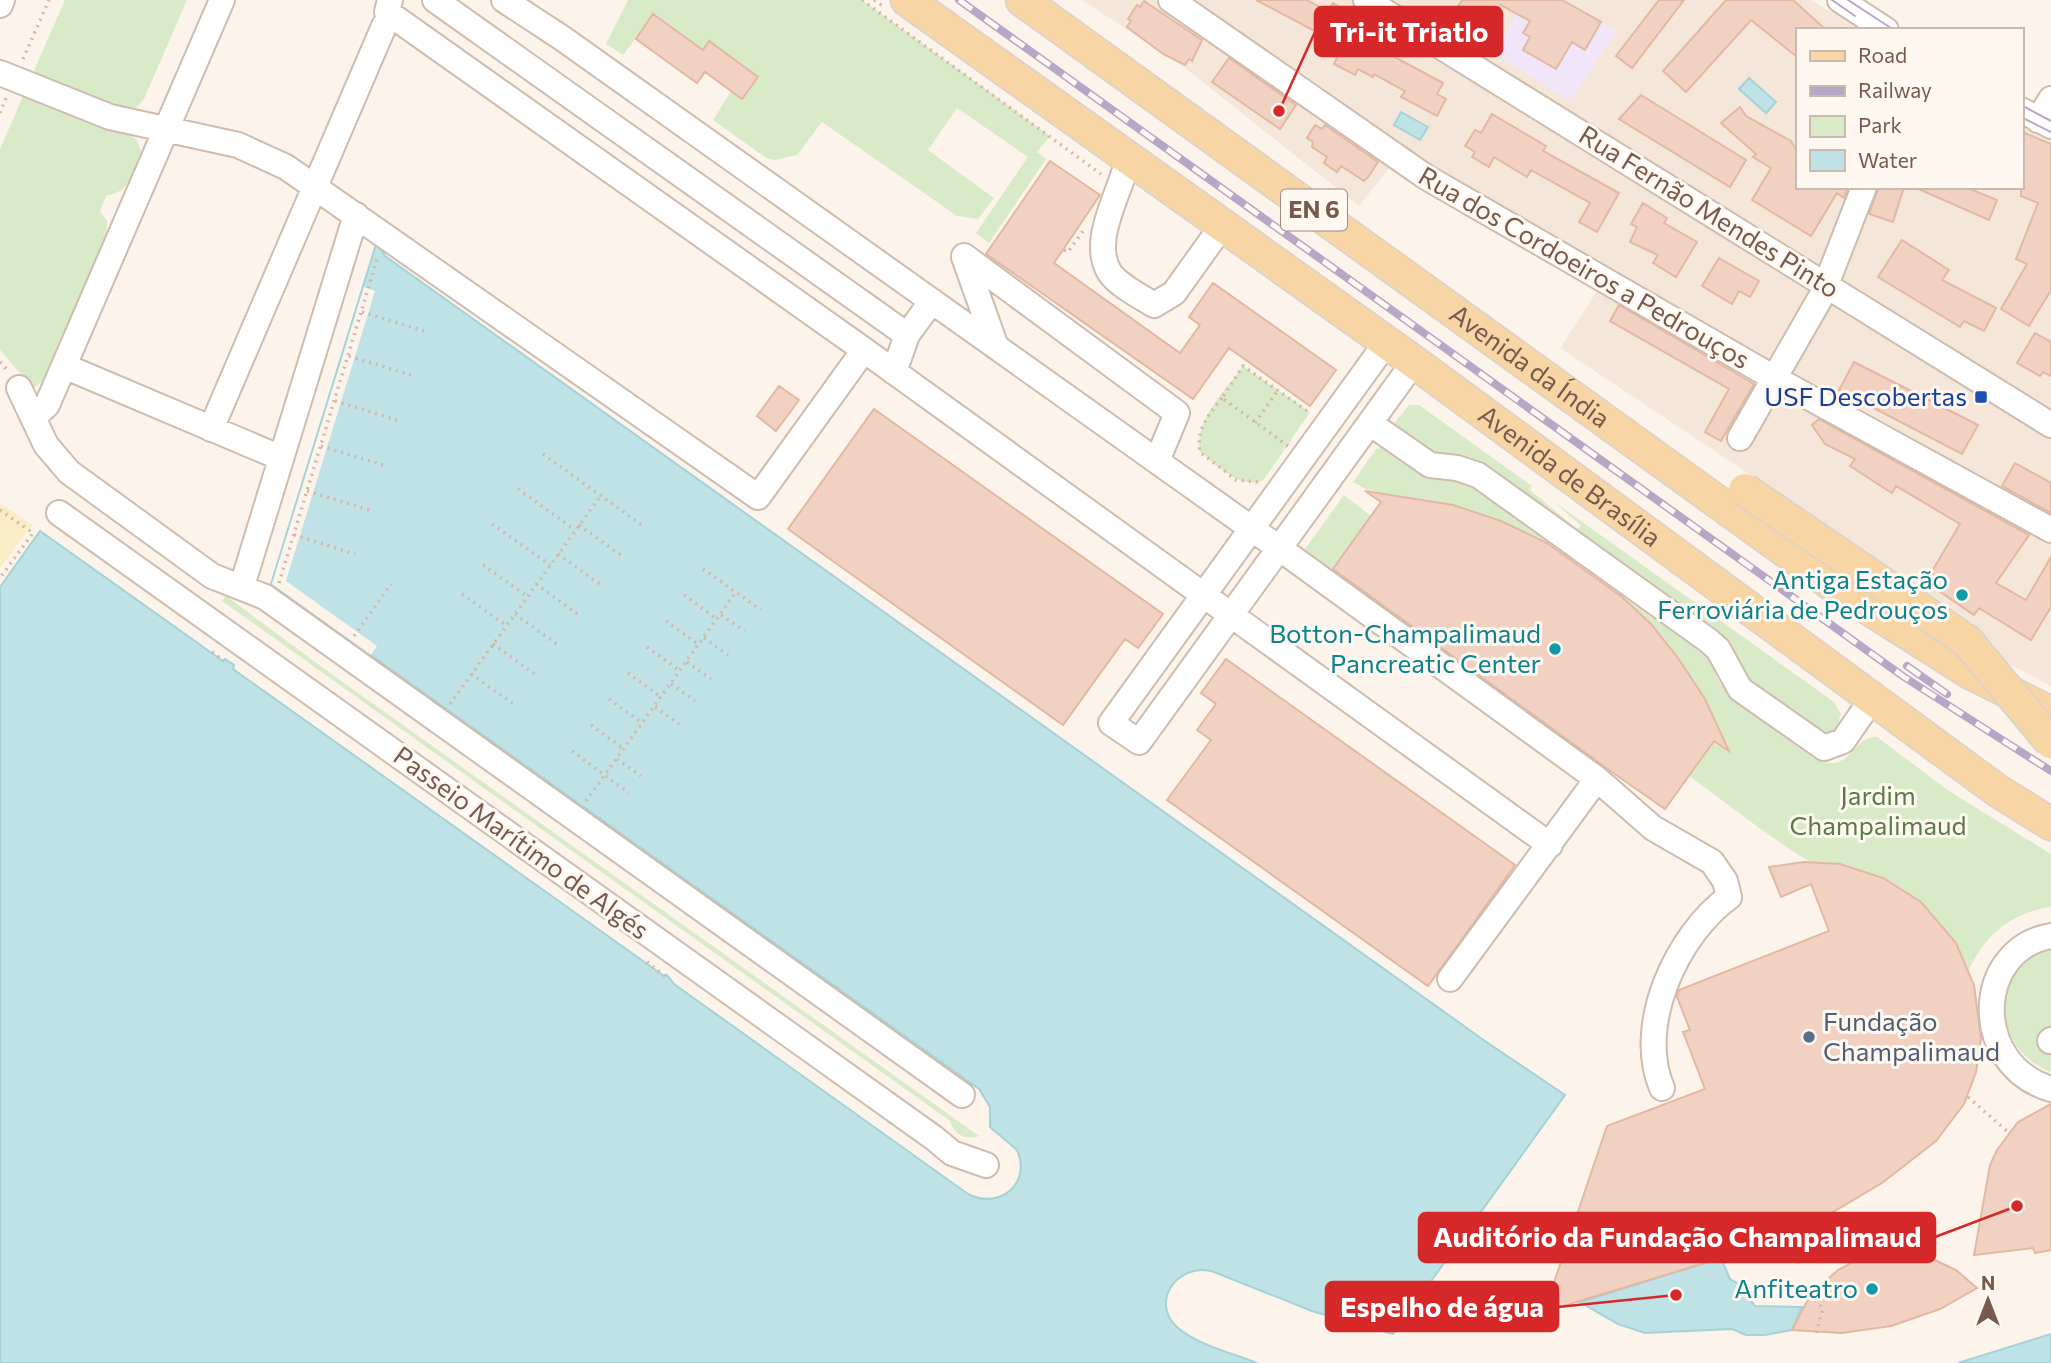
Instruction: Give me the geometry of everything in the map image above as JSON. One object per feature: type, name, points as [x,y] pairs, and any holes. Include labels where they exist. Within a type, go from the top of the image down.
[{"type":"main road","name":"Avenida de Brasília","points":[[907,0],[1116,167],[1223,226],[1414,362],[1998,791],[2051,824]]},
{"type":"main road","name":"Avenida da Índia","points":[[1022,0],[1897,629],[1969,672],[2051,713]]},
{"type":"main road","points":[[1606,420],[1745,490],[1967,641],[2051,742]]},
{"type":"street","points":[[33,418],[47,405],[222,0]]},
{"type":"street","points":[[390,0],[387,12],[864,350],[1550,845]]},
{"type":"street","points":[[435,0],[908,335]]},
{"type":"street","points":[[503,0],[562,38],[1252,528],[1597,779],[1653,828],[1712,862],[1725,881],[1730,897],[1712,910],[1680,950],[1656,1020],[1652,1045],[1654,1069],[1662,1088]]},
{"type":"street","name":"Rua dos Cordoeiros a Pedrouços","points":[[1171,0],[1426,177],[1774,378],[2051,530]]},
{"type":"street","name":"Rua Fernão Mendes Pinto","points":[[1366,0],[2051,425]]},
{"type":"street","points":[[1840,0],[1883,28]]},
{"type":"street","points":[[211,429],[384,26]]},
{"type":"street","points":[[7,76],[110,117],[238,145],[286,167],[758,497],[864,350]]},
{"type":"street","points":[[1116,167],[1101,252],[1111,274],[1154,305],[1174,293],[1223,226]]},
{"type":"street","points":[[1740,438],[1826,285],[1863,189]]},
{"type":"street","points":[[242,586],[356,215]]},
{"type":"street","points":[[996,346],[983,317],[976,287],[964,256],[1177,412],[1157,461]]},
{"type":"street","points":[[894,372],[908,335],[932,301]]},
{"type":"street","points":[[1386,343],[1291,453],[1252,528],[1111,723],[1139,742],[1414,362]]},
{"type":"street","points":[[64,366],[281,458]]},
{"type":"street","points":[[19,388],[46,444],[69,472],[212,576],[265,597],[962,1095]]},
{"type":"street","points":[[1371,424],[1430,465],[1458,468],[1478,475],[1687,625],[1718,649],[1740,689],[1815,743],[1830,748],[1843,741],[1872,699]]},
{"type":"street","points":[[1312,428],[1349,453]]},
{"type":"street","name":"Passeio Marítimo de Algés","points":[[59,513],[944,1148],[986,1165]]},
{"type":"street","points":[[1450,979],[1597,779]]},
{"type":"street","points":[[2051,936],[2021,951],[2003,970],[1993,995],[1991,1021],[1998,1047],[2014,1069],[2035,1085],[2051,1089]]},
{"type":"path","points":[[0,113],[7,76],[49,0]]},
{"type":"path","points":[[862,0],[1116,167]]},
{"type":"path","points":[[283,585],[279,583],[381,247]]},
{"type":"path","points":[[362,312],[424,331]]},
{"type":"path","points":[[349,356],[411,375]]},
{"type":"path","points":[[1263,481],[1252,484],[1236,480],[1200,452],[1197,439],[1202,424],[1243,366],[1310,412],[1312,428]]},
{"type":"path","points":[[1255,423],[1278,390]]},
{"type":"path","points":[[1222,398],[1291,453],[1295,435]]},
{"type":"path","points":[[335,401],[397,420]]},
{"type":"path","points":[[321,446],[383,465]]},
{"type":"path","points":[[543,454],[643,526]]},
{"type":"path","points":[[518,489],[575,530]]},
{"type":"path","points":[[307,491],[369,510]]},
{"type":"path","points":[[450,704],[602,494]]},
{"type":"path","points":[[0,510],[33,533],[0,578]]},
{"type":"path","points":[[492,524],[550,565]]},
{"type":"path","points":[[579,525],[622,555]]},
{"type":"path","points":[[293,535],[355,554]]},
{"type":"path","points":[[558,554],[601,585]]},
{"type":"path","points":[[483,565],[527,596]]},
{"type":"path","points":[[703,569],[761,610]]},
{"type":"path","points":[[344,629],[356,637],[391,584]]},
{"type":"path","points":[[536,584],[579,615]]},
{"type":"path","points":[[586,802],[736,592]]},
{"type":"path","points":[[462,594],[506,625]]},
{"type":"path","points":[[684,595],[717,619]]},
{"type":"path","points":[[515,614],[558,645]]},
{"type":"path","points":[[721,614],[745,631]]},
{"type":"path","points":[[666,621],[699,645]]},
{"type":"path","points":[[703,638],[728,656]]},
{"type":"path","points":[[493,644],[536,675]]},
{"type":"path","points":[[647,648],[680,671]]},
{"type":"path","points":[[212,652],[224,660]]},
{"type":"path","points":[[687,661],[711,679]]},
{"type":"path","points":[[628,673],[661,697]]},
{"type":"path","points":[[471,674],[515,705]]},
{"type":"path","points":[[671,684],[695,701]]},
{"type":"path","points":[[609,699],[642,723]]},
{"type":"path","points":[[654,706],[679,724]]},
{"type":"path","points":[[591,725],[624,749]]},
{"type":"path","points":[[572,751],[629,793]]},
{"type":"path","points":[[617,758],[641,776]]},
{"type":"path","points":[[647,962],[665,975]]},
{"type":"path","points":[[1968,1097],[2008,1132]]},
{"type":"path","points":[[1811,1294],[1823,1309],[1816,1333]]},
{"type":"shaded area","points":[[1082,0],[1811,0],[1858,28],[1796,28],[1796,189],[2023,189],[2023,119],[2051,135],[2051,686],[2007,663],[1973,623],[1560,348],[1606,277],[1401,153],[1359,206],[1185,68]]},
{"type":"shaded area","points":[[1526,0],[1601,22],[1617,31],[1570,101],[1494,53]]},
{"type":"green space","points":[[65,0],[187,0],[144,99],[136,108],[102,103],[32,75]]},
{"type":"green space","points":[[628,0],[862,0],[1050,136],[1037,152],[1046,159],[989,243],[976,233],[1028,157],[957,108],[928,150],[994,198],[978,219],[957,216],[822,122],[797,155],[775,160],[766,158],[713,120],[731,91],[743,99],[758,77],[709,42],[703,50],[654,14],[623,55],[606,44]]},
{"type":"green space","points":[[24,94],[131,136],[137,140],[141,151],[134,173],[126,185],[115,194],[107,195],[100,211],[107,221],[106,234],[43,381],[33,388],[0,350],[0,149]]},
{"type":"green space","points":[[1243,366],[1310,412],[1263,481],[1245,482],[1237,479],[1200,452],[1199,440],[1206,417]]},
{"type":"green space","points":[[1409,405],[1419,405],[1532,486],[1530,490],[1577,529],[1581,526],[1553,501],[1834,702],[1841,714],[1836,729],[1824,736],[1439,457],[1391,427]]},
{"type":"green space","points":[[1381,448],[1419,474],[1466,483],[1551,545],[1515,527],[1477,513],[1439,502],[1374,491],[1353,482],[1376,449]]},
{"type":"green space","points":[[1344,495],[1371,516],[1331,572],[1303,552]]},
{"type":"green space","name":"Jardim Champalimaud","points":[[1618,593],[1708,657],[1719,682],[1732,699],[1813,758],[1836,762],[1844,759],[1868,738],[1877,737],[1949,791],[2051,854],[2051,907],[2024,914],[2001,927],[1983,946],[1969,970],[1937,919],[1908,893],[1874,874],[1807,860],[1762,830],[1689,776],[1714,741],[1729,750],[1694,685],[1667,646]]},
{"type":"green space","points":[[226,596],[979,1136],[969,1138],[957,1133],[950,1121],[222,601]]},
{"type":"green space","points":[[2051,947],[2051,1072],[2036,1065],[2014,1042],[2004,1013],[2005,997],[2019,967]]},
{"type":"sand","points":[[0,503],[32,525],[0,568]]},
{"type":"water","points":[[1749,78],[1776,102],[1766,113],[1739,89]]},
{"type":"water","points":[[1401,112],[1428,127],[1420,140],[1394,125]]},
{"type":"water","points":[[377,241],[385,256],[1485,1041],[1565,1095],[1393,1334],[1312,1311],[1214,1272],[1202,1270],[1180,1277],[1172,1285],[1166,1305],[1169,1316],[1177,1327],[1194,1339],[1257,1363],[0,1363],[0,587],[40,531],[223,661],[225,659],[234,665],[233,669],[664,976],[667,975],[674,984],[968,1194],[991,1199],[1001,1196],[1010,1191],[1020,1173],[1017,1150],[990,1127],[990,1107],[979,1089],[271,584]]},
{"type":"water","points":[[1721,1258],[1730,1279],[1739,1284],[1755,1306],[1802,1307],[1792,1330],[1765,1335],[1746,1335],[1732,1329],[1645,1333],[1618,1324],[1580,1302]]},
{"type":"water","points":[[2051,1334],[2051,1363],[1958,1363]]},
{"type":"pier","points":[[364,287],[375,291],[286,581],[377,646],[371,655],[272,584]]},
{"type":"building","points":[[1256,0],[1307,0],[1328,12],[1333,3],[1350,14],[1343,25],[1389,49],[1387,53],[1443,83],[1437,94],[1446,99],[1437,116],[1401,97],[1405,91],[1374,74],[1373,77],[1358,69],[1355,75],[1334,64],[1343,46]]},
{"type":"building","points":[[1462,0],[1562,0],[1601,22],[1585,50],[1572,42],[1556,69],[1523,50],[1530,37],[1523,33],[1530,21],[1501,5],[1487,28],[1456,10]]},
{"type":"building","points":[[1659,0],[1684,0],[1632,68],[1616,56]]},
{"type":"building","points":[[1726,0],[1793,0],[1824,28],[1796,28],[1796,56],[1751,20],[1686,92],[1663,71]]},
{"type":"building","points":[[1144,1],[1202,40],[1192,61],[1189,59],[1185,65],[1163,54],[1127,27],[1131,21],[1128,19],[1137,5],[1140,7]]},
{"type":"building","points":[[653,14],[703,50],[709,41],[758,77],[742,99],[705,72],[697,83],[636,39]]},
{"type":"building","points":[[1229,58],[1296,105],[1280,129],[1212,82]]},
{"type":"building","points":[[1641,95],[1746,160],[1730,187],[1619,119]]},
{"type":"building","points":[[1740,107],[1746,116],[1791,141],[1796,150],[1796,189],[1847,189],[1844,198],[1837,193],[1811,236],[1752,200],[1771,168],[1753,157],[1756,154],[1721,123]]},
{"type":"building","points":[[1492,114],[1546,146],[1543,151],[1619,193],[1597,232],[1579,222],[1590,203],[1531,170],[1527,177],[1494,157],[1489,167],[1472,157],[1475,152],[1465,146],[1475,130],[1481,133]]},
{"type":"building","points":[[1315,125],[1322,129],[1325,125],[1378,162],[1364,181],[1341,166],[1337,172],[1324,163],[1327,157],[1312,147],[1313,142],[1307,138]]},
{"type":"building","points":[[2025,133],[2051,144],[2051,290],[2029,326],[2001,309],[2027,264],[2016,259],[2038,203],[2021,196]]},
{"type":"building","points":[[1050,161],[1100,195],[1054,263],[1180,353],[1200,325],[1189,317],[1213,283],[1336,370],[1310,406],[1229,348],[1193,399],[986,254]]},
{"type":"building","points":[[1878,189],[1903,189],[1893,222],[1869,214]]},
{"type":"building","points":[[1919,189],[1970,189],[1997,200],[1989,220]]},
{"type":"building","points":[[1643,203],[1667,218],[1664,223],[1697,242],[1676,277],[1653,263],[1658,255],[1630,242],[1637,227],[1631,224]]},
{"type":"building","points":[[1902,240],[1949,270],[1942,280],[1996,308],[1984,331],[1964,321],[1960,327],[1878,277]]},
{"type":"building","points":[[1719,258],[1759,281],[1750,297],[1739,291],[1732,304],[1702,286]]},
{"type":"building","points":[[1619,305],[1754,384],[1721,441],[1705,432],[1729,389],[1610,321]]},
{"type":"building","points":[[2035,333],[2051,342],[2051,376],[2043,372],[2040,376],[2017,363]]},
{"type":"building","points":[[1854,362],[1978,425],[1962,454],[1839,390]]},
{"type":"building","points":[[779,386],[799,400],[776,431],[757,416]]},
{"type":"building","points":[[874,409],[1163,614],[1138,648],[1125,639],[1063,725],[788,529]]},
{"type":"building","points":[[1819,419],[2029,535],[1996,583],[2026,600],[2051,557],[2051,607],[2031,640],[1979,608],[1974,615],[1939,591],[1945,583],[1931,573],[1960,524],[1896,486],[1892,493],[1850,466],[1855,459],[1825,444],[1812,425]]},
{"type":"building","points":[[2015,463],[2051,483],[2051,513],[2002,486]]},
{"type":"building","name":"Botton-Champalimaud Pancreatic Center","points":[[1365,491],[1453,505],[1501,521],[1547,543],[1622,597],[1651,624],[1705,699],[1729,751],[1714,741],[1665,809],[1609,770],[1333,569],[1381,502]]},
{"type":"building","points":[[1226,659],[1515,865],[1428,986],[1167,800],[1211,740],[1197,730],[1216,704],[1201,693]]},
{"type":"building","points":[[1804,862],[1840,864],[1883,878],[1921,902],[1956,943],[1974,985],[1981,1038],[1976,1072],[1964,1104],[1936,1141],[1882,1183],[1821,1219],[1721,1258],[1544,1312],[1607,1126],[1705,1089],[1683,1032],[1690,1030],[1677,997],[1679,990],[1829,931],[1811,884],[1781,897],[1769,867]]},
{"type":"building","points":[[2051,1104],[2051,1250],[2035,1253],[2033,1248],[1974,1255],[1990,1165],[1997,1150],[2018,1122]]},
{"type":"building","name":"Anfiteatro","points":[[1896,1253],[1935,1260],[1956,1270],[1977,1288],[1940,1309],[1891,1326],[1842,1333],[1792,1330],[1811,1294],[1838,1270],[1857,1260]]},
{"type":"tram line","points":[[1832,0],[1855,16]]},
{"type":"tram line","points":[[1848,0],[1891,28]]},
{"type":"tram line","points":[[2023,106],[2051,121]]},
{"type":"tram line","points":[[2023,118],[2051,132]]},
{"type":"railway","points":[[959,0],[1904,677],[2051,771]]},
{"type":"railway","points":[[1907,666],[1947,694]]},
{"type":"place","name":"Tri-it Triatlo","points":[[1279,111]]},
{"type":"place","name":"USF Descobertas","points":[[1981,397]]},
{"type":"place","name":"Antiga Estação Ferroviária de Pedrouços","points":[[1962,595]]},
{"type":"place","name":"Botton-Champalimaud Pancreatic Center","points":[[1555,649]]},
{"type":"place","name":"Fundação Champalimaud","points":[[1809,1037]]},
{"type":"place","name":"Auditório da Fundação Champalimaud","points":[[2017,1206]]},
{"type":"place","name":"Anfiteatro","points":[[1872,1289]]},
{"type":"place","name":"Espelho de água","points":[[1676,1295]]}]
